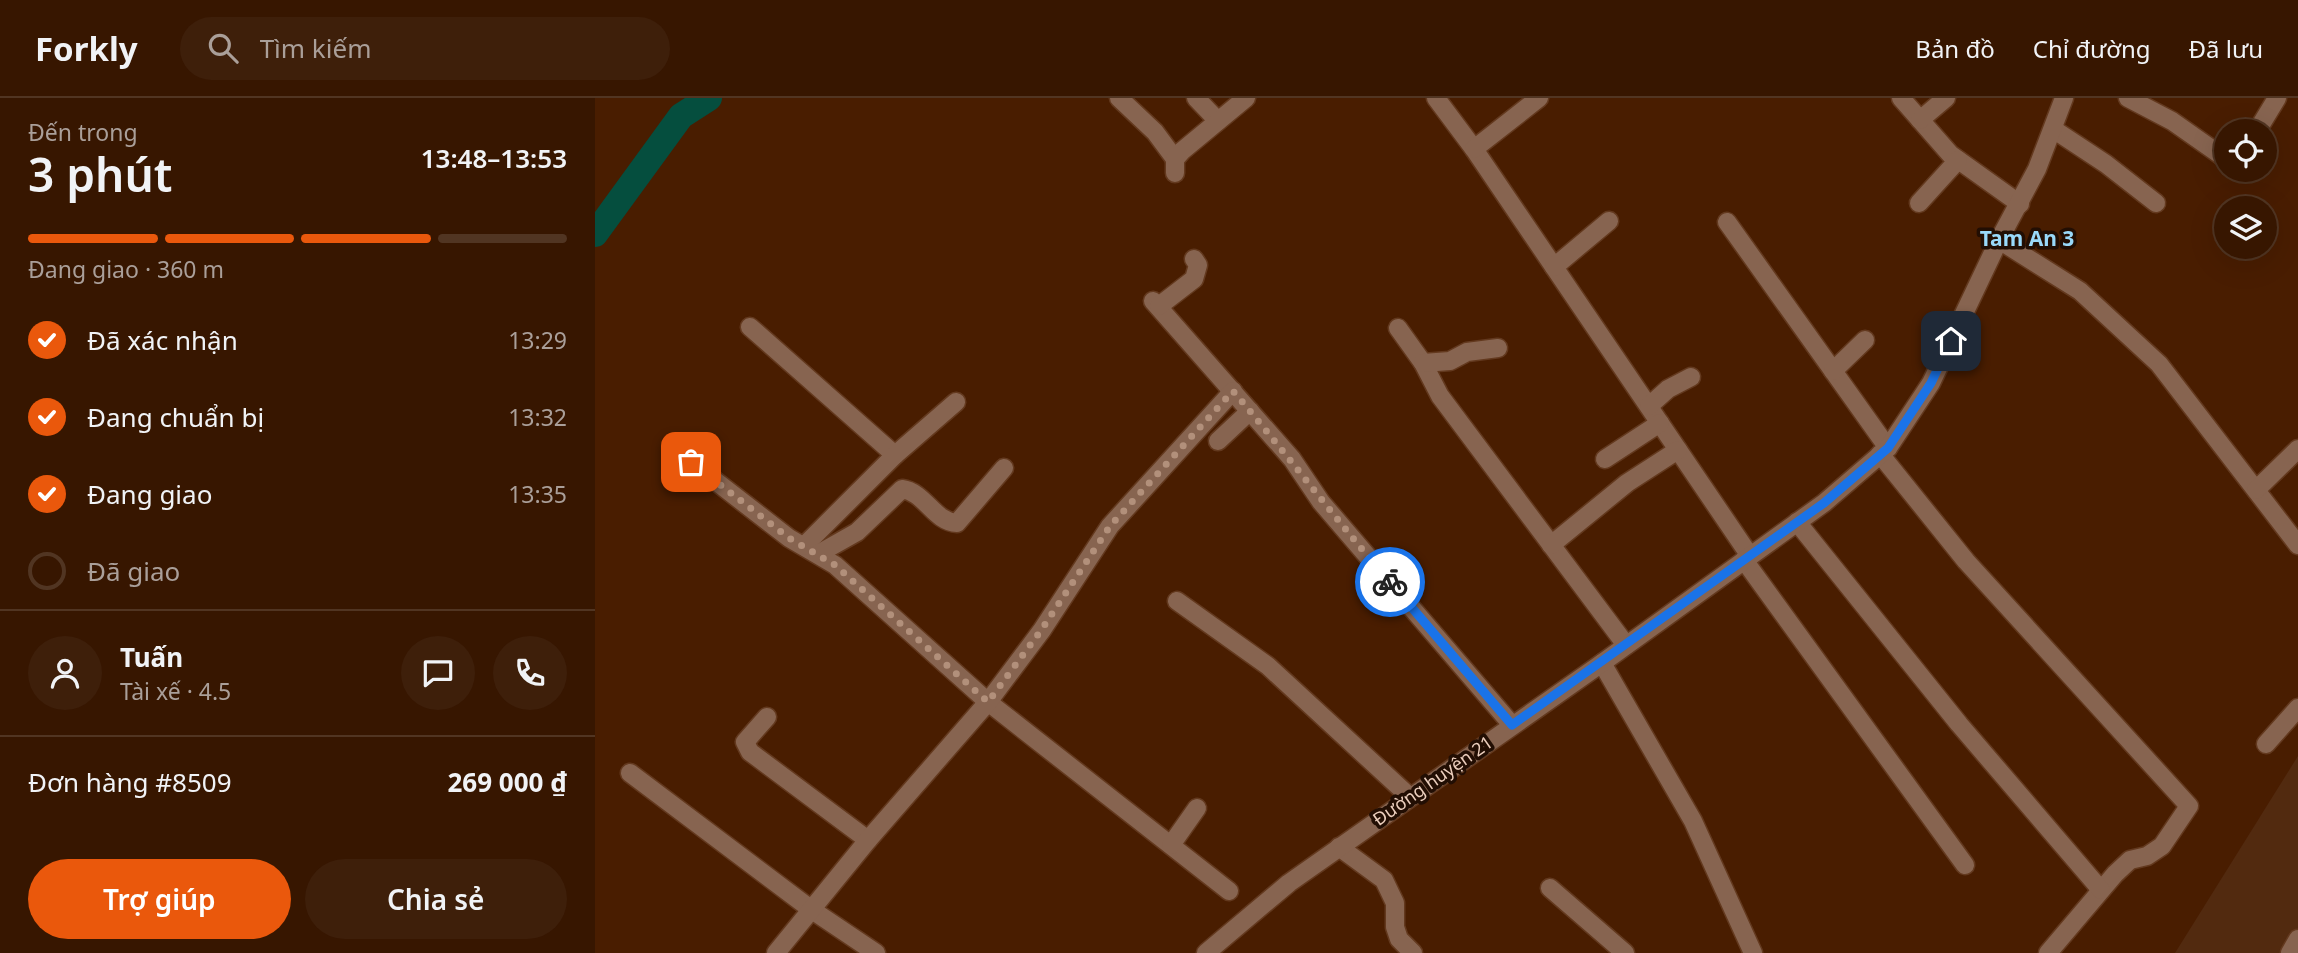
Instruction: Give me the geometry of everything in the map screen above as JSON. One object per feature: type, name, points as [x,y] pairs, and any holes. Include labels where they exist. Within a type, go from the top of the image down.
[{"type":"street","points":[[1119,98],[1155,132],[1175,166],[1218,121],[1245,98]]},
{"type":"street","points":[[1196,98],[1218,121]]},
{"type":"street","points":[[1436,98],[1474,149],[1649,406],[1747,558],[1965,865]]},
{"type":"street","points":[[1474,149],[1539,98]]},
{"type":"street","points":[[1901,98],[1958,160],[2020,204]]},
{"type":"street","points":[[1920,120],[1946,98]]},
{"type":"street","name":"Đường huyện 21","points":[[1206,953],[1289,883],[1797,522],[1884,451],[1931,383],[1999,240],[2020,204],[2053,130],[2064,98]]},
{"type":"street","points":[[2129,98],[2172,121],[2214,151]]},
{"type":"street","points":[[2264,119],[2277,98]]},
{"type":"street","points":[[2053,130],[2106,164],[2156,204]]},
{"type":"street","points":[[1919,203],[1958,160]]},
{"type":"street","points":[[1554,268],[1609,221]]},
{"type":"street","points":[[1727,222],[1833,371],[1884,451],[1966,561],[2187,802],[2188,812],[2162,846],[2147,856],[2130,860],[2048,953]]},
{"type":"street","points":[[1999,240],[2080,291],[2159,364],[2298,545]]},
{"type":"street","points":[[1194,258],[1198,265],[1194,279],[1156,304],[1292,459],[1321,502],[1512,725]]},
{"type":"street","points":[[750,327],[895,455]]},
{"type":"street","points":[[1398,328],[1423,363],[1440,396],[1626,645]]},
{"type":"street","points":[[1833,371],[1865,341]]},
{"type":"street","points":[[1423,363],[1450,360],[1467,352],[1498,348]]},
{"type":"street","points":[[1649,406],[1668,389],[1691,377]]},
{"type":"street","points":[[776,953],[868,840],[988,702],[1042,629],[1110,526],[1233,391]]},
{"type":"street","points":[[811,550],[895,455],[956,402]]},
{"type":"street","points":[[1218,441],[1250,411]]},
{"type":"street","points":[[1605,459],[1660,423]]},
{"type":"street","points":[[2256,490],[2298,449]]},
{"type":"street","points":[[1551,545],[1627,483],[1678,450]]},
{"type":"street","points":[[691,462],[789,538],[835,565],[988,702],[1229,891]]},
{"type":"street","points":[[811,550],[857,531],[902,489],[918,495],[943,519],[957,523],[1004,468]]},
{"type":"street","points":[[1797,522],[1959,724],[2101,890]]},
{"type":"street","points":[[1177,601],[1268,666],[1410,797]]},
{"type":"street","points":[[1602,663],[1693,821],[1753,953]]},
{"type":"street","points":[[2266,744],[2298,708]]},
{"type":"street","points":[[767,717],[745,742],[750,752],[868,840]]},
{"type":"street","points":[[630,773],[812,910],[876,953]]},
{"type":"street","points":[[1171,845],[1197,808]]},
{"type":"street","points":[[1339,847],[1384,880],[1395,903],[1395,927],[1399,939],[1413,953]]},
{"type":"street","points":[[1550,888],[1625,953]]},
{"type":"street","points":[[2290,953],[2298,939]]},
{"type":"shaded area","points":[[2298,756],[2298,953],[2175,953]]},
{"type":"waterway","points":[[595,234],[681,116],[709,98]]},
{"type":"way so far","points":[[691,462],[789,538],[835,565],[988,702],[1042,629],[1110,526],[1233,391],[1292,459],[1321,502],[1390,582]]},
{"type":"district","name":"Tam An 3","points":[[2027,239]]},
{"type":"route","points":[[1390,582],[1512,725],[1824,503],[1888,448],[1931,383],[1951,341]]}]
